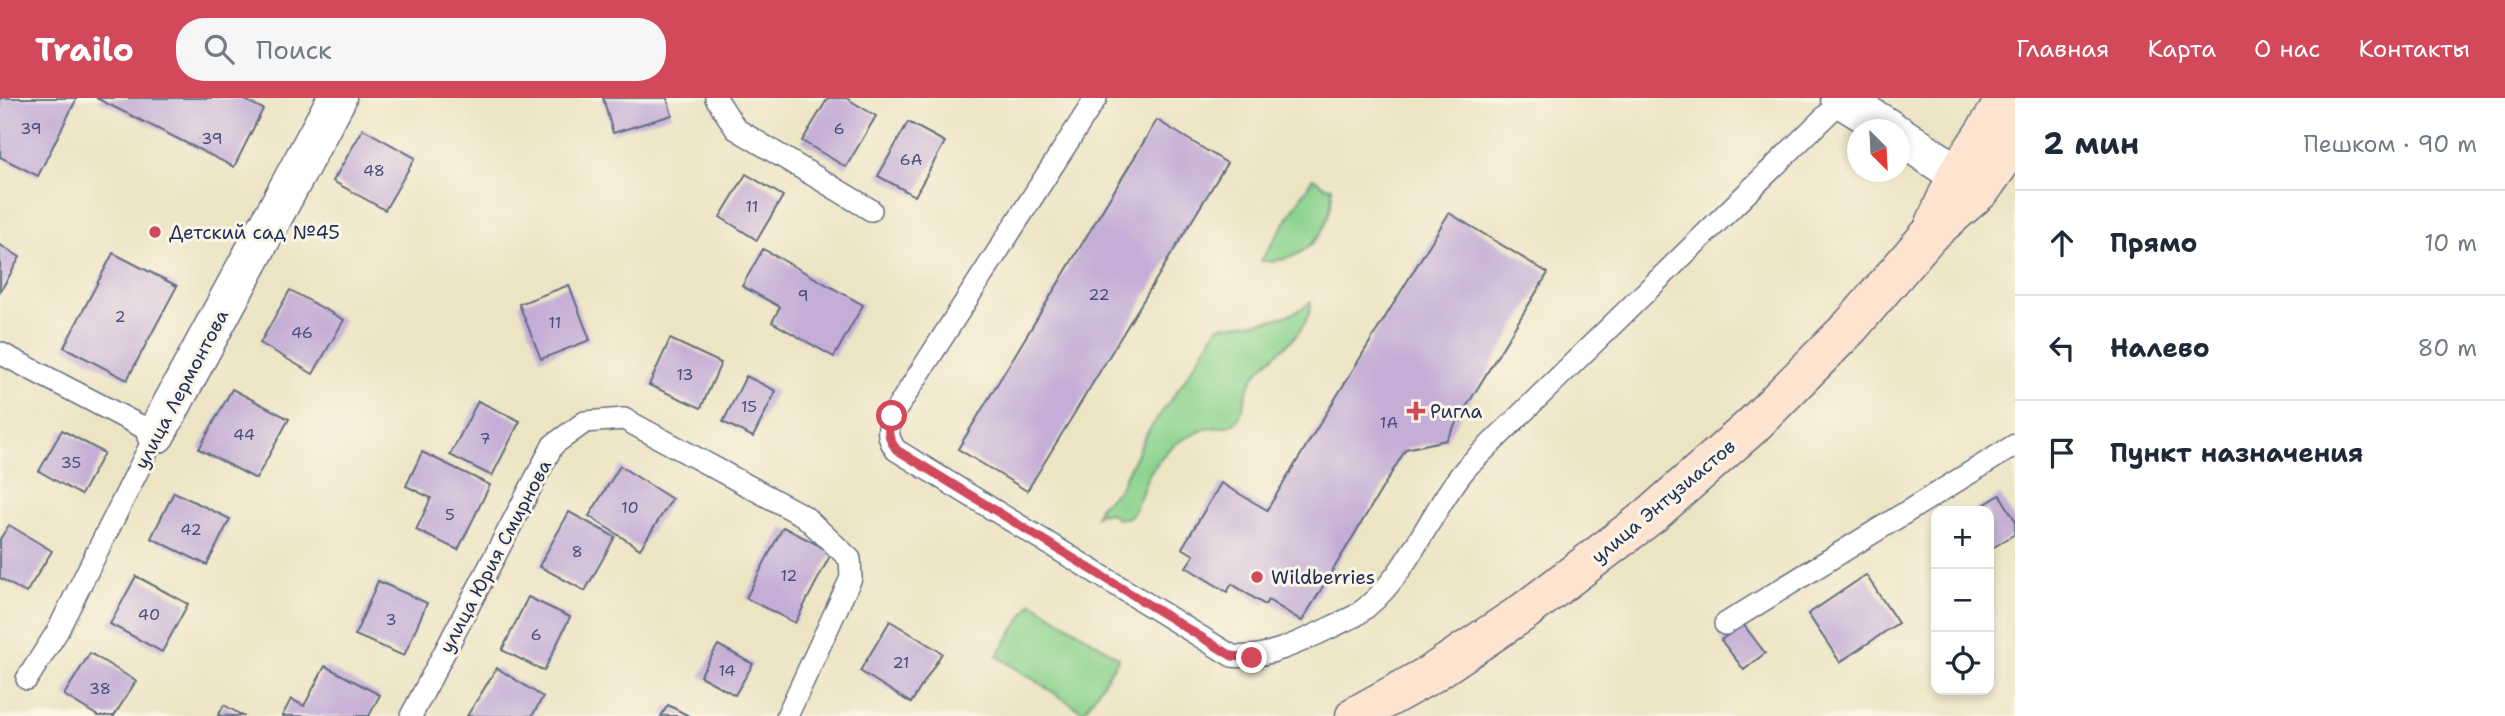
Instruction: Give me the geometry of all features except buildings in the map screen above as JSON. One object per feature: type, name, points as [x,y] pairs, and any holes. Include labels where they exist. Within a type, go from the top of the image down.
[{"type":"main road","name":"улица Энтузиастов","points":[[1969,182],[2007,98]]},
{"type":"main road","name":"улица Энтузиастов","points":[[1355,716],[1431,674],[1525,611],[1651,515],[1752,426],[1851,326],[1929,235],[1969,182],[2015,142]]},
{"type":"street","name":"улица Лермонтова","points":[[156,434],[337,98]]},
{"type":"street","points":[[1841,99],[1873,119]]},
{"type":"street","points":[[1910,142],[1969,182]]},
{"type":"lane","points":[[716,98],[736,129],[871,210]]},
{"type":"lane","points":[[1096,98],[892,416],[888,435],[897,450],[1232,656],[1242,658],[1273,652],[1355,616],[1385,590],[1467,467],[1841,99]]},
{"type":"lane","points":[[0,353],[156,434]]},
{"type":"lane","name":"улица Юрия Смирнова","points":[[411,716],[553,445],[585,422],[624,419],[804,516],[850,559],[851,578],[787,716]]},
{"type":"lane","name":"улица Лермонтова","points":[[27,679],[57,632],[156,434]]},
{"type":"lane","points":[[1725,624],[2015,445]]},
{"type":"green space","points":[[1313,178],[1332,187],[1328,217],[1322,230],[1304,250],[1277,260],[1261,261]]},
{"type":"green space","points":[[1311,302],[1304,325],[1251,381],[1237,421],[1228,426],[1205,429],[1178,442],[1166,452],[1149,474],[1134,512],[1129,517],[1117,519],[1104,513],[1096,516],[1099,507],[1119,489],[1147,433],[1219,326],[1279,318]]},
{"type":"green space","points":[[1032,602],[1119,658],[1084,712],[997,656]]},
{"type":"place","name":"Детский сад №45","points":[[155,232]]},
{"type":"place","name":"Ригла","points":[[1416,411]]},
{"type":"place","name":"Wildberries","points":[[1257,577]]},
{"type":"route","points":[[892,416],[888,435],[897,450],[1232,656],[1252,658]]}]
